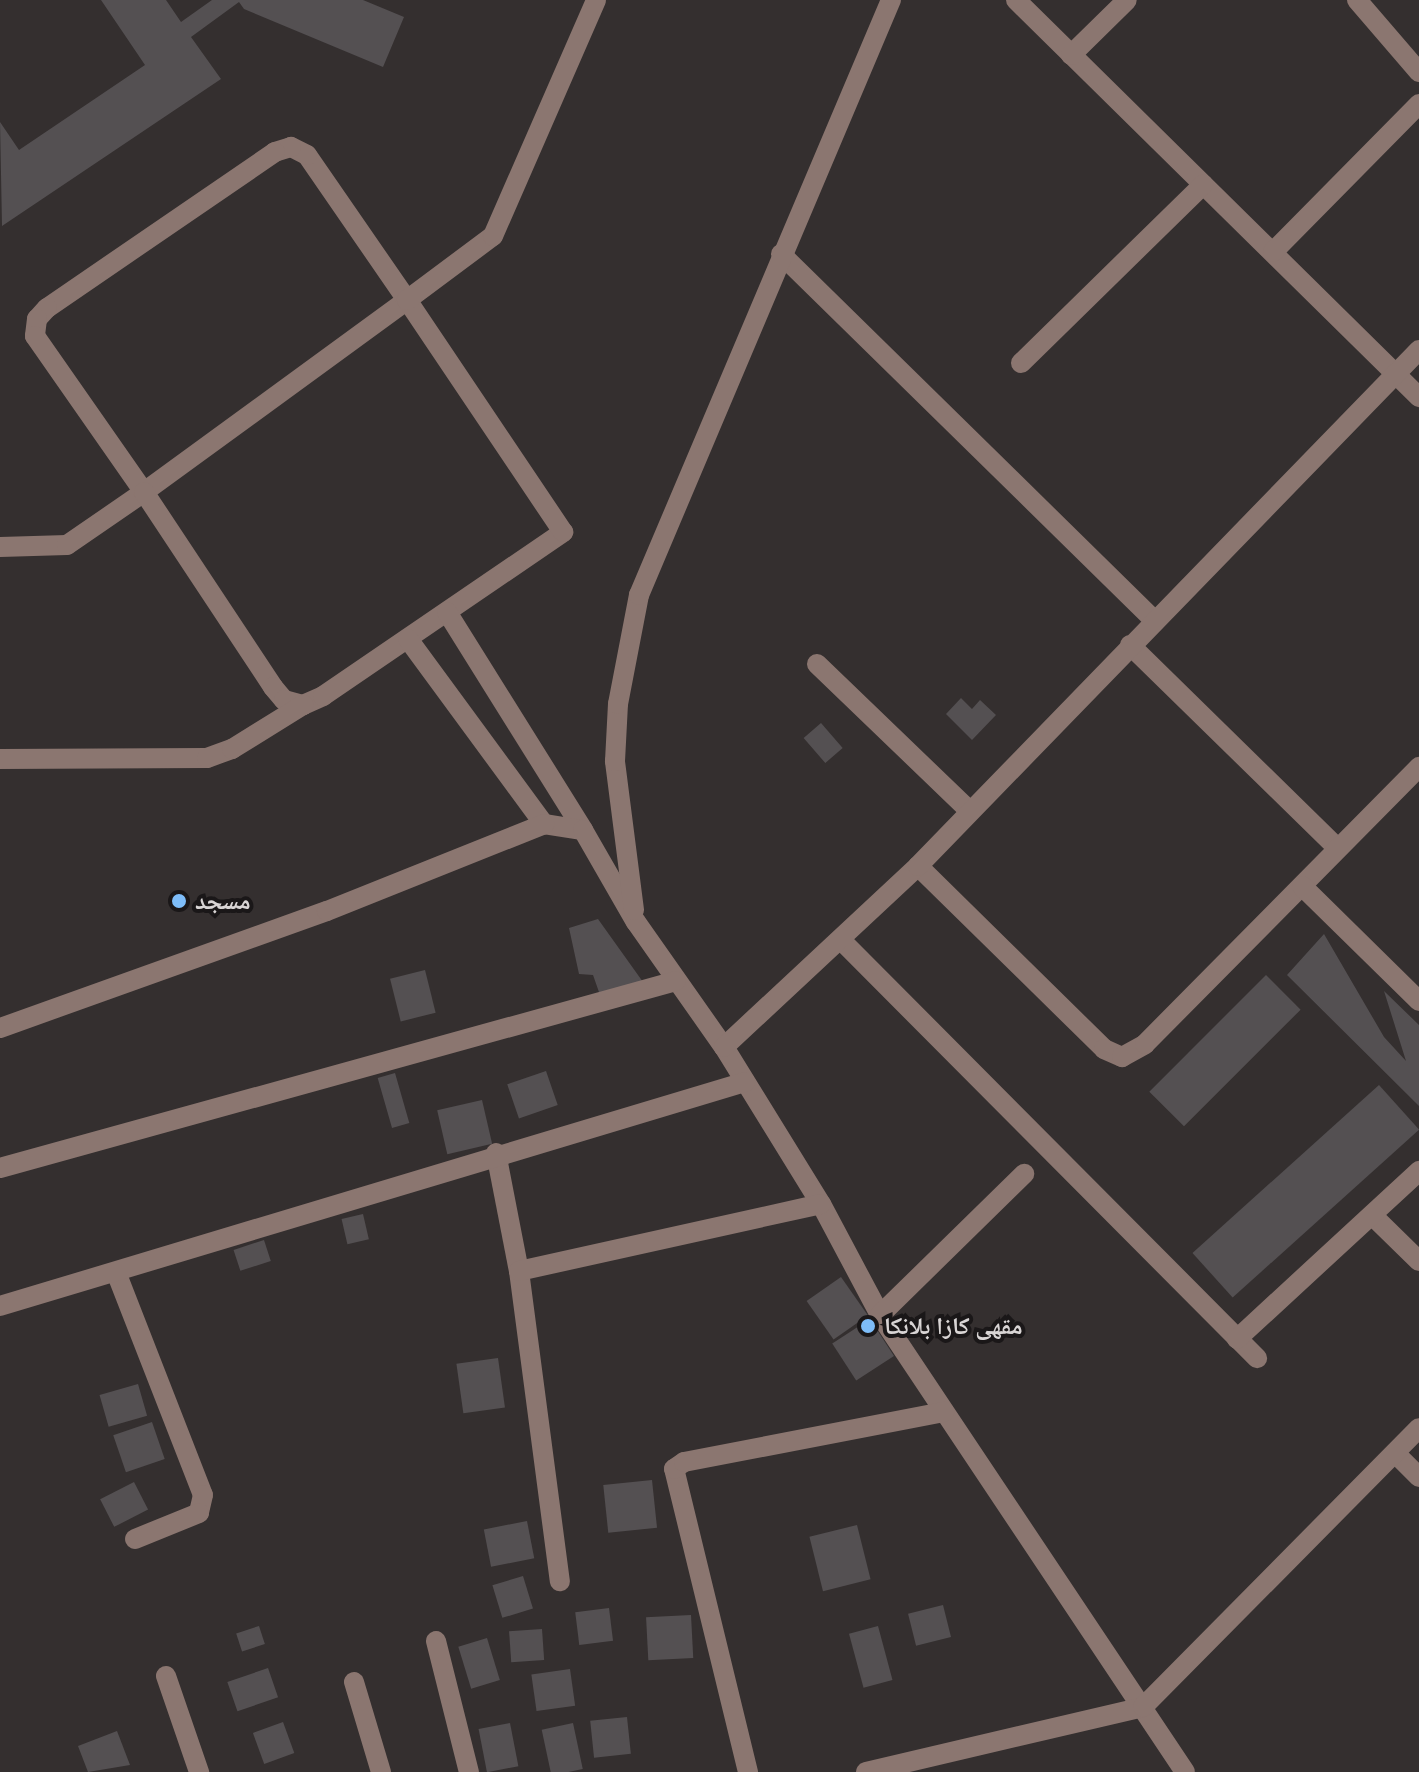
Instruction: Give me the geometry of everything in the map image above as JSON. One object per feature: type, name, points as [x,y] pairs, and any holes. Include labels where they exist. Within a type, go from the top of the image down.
[{"type":"street","points":[[636,922],[615,761],[628,634],[668,519],[891,0]]},
{"type":"street","points":[[1016,0],[1419,397]]},
{"type":"street","points":[[1071,55],[1127,0]]},
{"type":"street","points":[[1357,0],[1419,72]]},
{"type":"street","points":[[0,547],[67,545],[493,236],[592,1]]},
{"type":"street","points":[[1273,252],[1419,104]]},
{"type":"street","points":[[0,759],[207,758],[232,749],[303,705],[408,639],[563,532],[307,155],[291,147],[275,152],[47,308],[37,319],[35,336],[144,492],[273,687],[284,700],[303,705]]},
{"type":"street","points":[[1021,363],[1203,185]]},
{"type":"street","points":[[781,254],[1154,620]]},
{"type":"street","points":[[724,1047],[918,866],[1419,350]]},
{"type":"street","points":[[447,612],[583,830],[636,922],[724,1047],[821,1204],[880,1315],[1185,1772]]},
{"type":"street","points":[[408,639],[544,824]]},
{"type":"street","points":[[1130,645],[1336,847]]},
{"type":"street","points":[[817,664],[970,811]]},
{"type":"street","points":[[918,866],[1113,1057],[1135,1053],[1302,886],[1336,847],[1419,767]]},
{"type":"street","points":[[0,1028],[327,911],[544,824],[583,830]]},
{"type":"street","points":[[1302,886],[1419,1001]]},
{"type":"street","points":[[841,940],[1257,1358]]},
{"type":"street","points":[[0,1168],[676,981]]},
{"type":"street","points":[[0,1306],[496,1153],[745,1082]]},
{"type":"street","points":[[496,1153],[519,1271],[560,1581]]},
{"type":"street","points":[[1237,1339],[1374,1217],[1419,1171]]},
{"type":"street","points":[[880,1315],[1024,1174]]},
{"type":"street","points":[[519,1271],[821,1204]]},
{"type":"street","points":[[1374,1217],[1419,1261]]},
{"type":"street","points":[[116,1272],[203,1495],[199,1513],[135,1539]]},
{"type":"street","points":[[748,1772],[674,1469],[684,1462],[944,1412]]},
{"type":"street","points":[[866,1772],[1143,1707],[1419,1428]]},
{"type":"street","points":[[1395,1453],[1419,1477]]},
{"type":"street","points":[[436,1641],[469,1772]]},
{"type":"street","points":[[166,1676],[199,1772]]},
{"type":"street","points":[[354,1682],[381,1772]]},
{"type":"building","points":[[101,0],[166,0],[181,22],[212,0],[363,0],[404,17],[383,67],[244,9],[239,2],[191,37],[221,79],[2,226],[0,122],[19,150],[145,65]]},
{"type":"building","points":[[961,698],[972,709],[980,700],[996,715],[972,740],[946,714]]},
{"type":"building","points":[[821,723],[843,748],[825,763],[804,738]]},
{"type":"building","points":[[598,919],[643,982],[600,995],[593,975],[579,974],[569,928]]},
{"type":"building","points":[[1324,934],[1384,1037],[1406,1061],[1384,991],[1419,1025],[1419,1106],[1287,975]]},
{"type":"building","points":[[425,970],[436,1013],[401,1021],[390,979]]},
{"type":"building","points":[[1266,975],[1301,1010],[1184,1126],[1149,1092]]},
{"type":"building","points":[[546,1071],[558,1105],[519,1118],[507,1084]]},
{"type":"building","points":[[395,1073],[409,1123],[392,1128],[378,1078]]},
{"type":"building","points":[[1379,1085],[1419,1130],[1233,1298],[1192,1253]]},
{"type":"building","points":[[482,1100],[492,1144],[447,1154],[437,1110]]},
{"type":"building","points":[[363,1214],[369,1239],[347,1244],[342,1219]]},
{"type":"building","points":[[264,1240],[271,1261],[240,1271],[234,1250]]},
{"type":"building","points":[[841,1277],[868,1316],[834,1340],[807,1301]]},
{"type":"building","points":[[870,1319],[894,1356],[856,1380],[832,1344]]},
{"type":"building","points":[[498,1358],[505,1408],[463,1413],[456,1364]]},
{"type":"building","points":[[138,1384],[147,1416],[109,1427],[100,1395]]},
{"type":"building","points":[[152,1422],[165,1459],[126,1472],[113,1435]]},
{"type":"building","points":[[652,1480],[657,1528],[608,1533],[603,1485]]},
{"type":"building","points":[[134,1482],[148,1510],[114,1527],[100,1499]]},
{"type":"building","points":[[527,1521],[534,1558],[491,1567],[484,1529]]},
{"type":"building","points":[[857,1525],[871,1579],[823,1591],[809,1537]]},
{"type":"building","points":[[523,1576],[533,1609],[502,1618],[492,1585]]},
{"type":"building","points":[[943,1605],[951,1637],[916,1646],[908,1614]]},
{"type":"building","points":[[609,1608],[613,1641],[579,1645],[575,1612]]},
{"type":"building","points":[[691,1615],[693,1658],[648,1660],[646,1617]]},
{"type":"building","points":[[259,1626],[265,1644],[242,1651],[236,1633]]},
{"type":"building","points":[[878,1626],[892,1680],[864,1688],[849,1634]]},
{"type":"building","points":[[542,1629],[544,1660],[511,1662],[509,1631]]},
{"type":"building","points":[[487,1638],[500,1680],[471,1689],[458,1647]]},
{"type":"building","points":[[268,1668],[278,1697],[237,1711],[227,1682]]},
{"type":"building","points":[[570,1669],[575,1706],[537,1711],[531,1674]]},
{"type":"building","points":[[627,1717],[631,1754],[594,1758],[590,1721]]},
{"type":"building","points":[[283,1722],[294,1753],[264,1764],[253,1733]]},
{"type":"building","points":[[510,1723],[518,1766],[487,1772],[479,1729]]},
{"type":"building","points":[[573,1723],[583,1769],[551,1772],[542,1730]]},
{"type":"building","points":[[117,1731],[130,1765],[88,1772],[78,1746]]},
{"type":"place","name":"مسجد","points":[[179,901]]},
{"type":"place","name":"مقهى كازا بلانكا","points":[[868,1326]]}]
